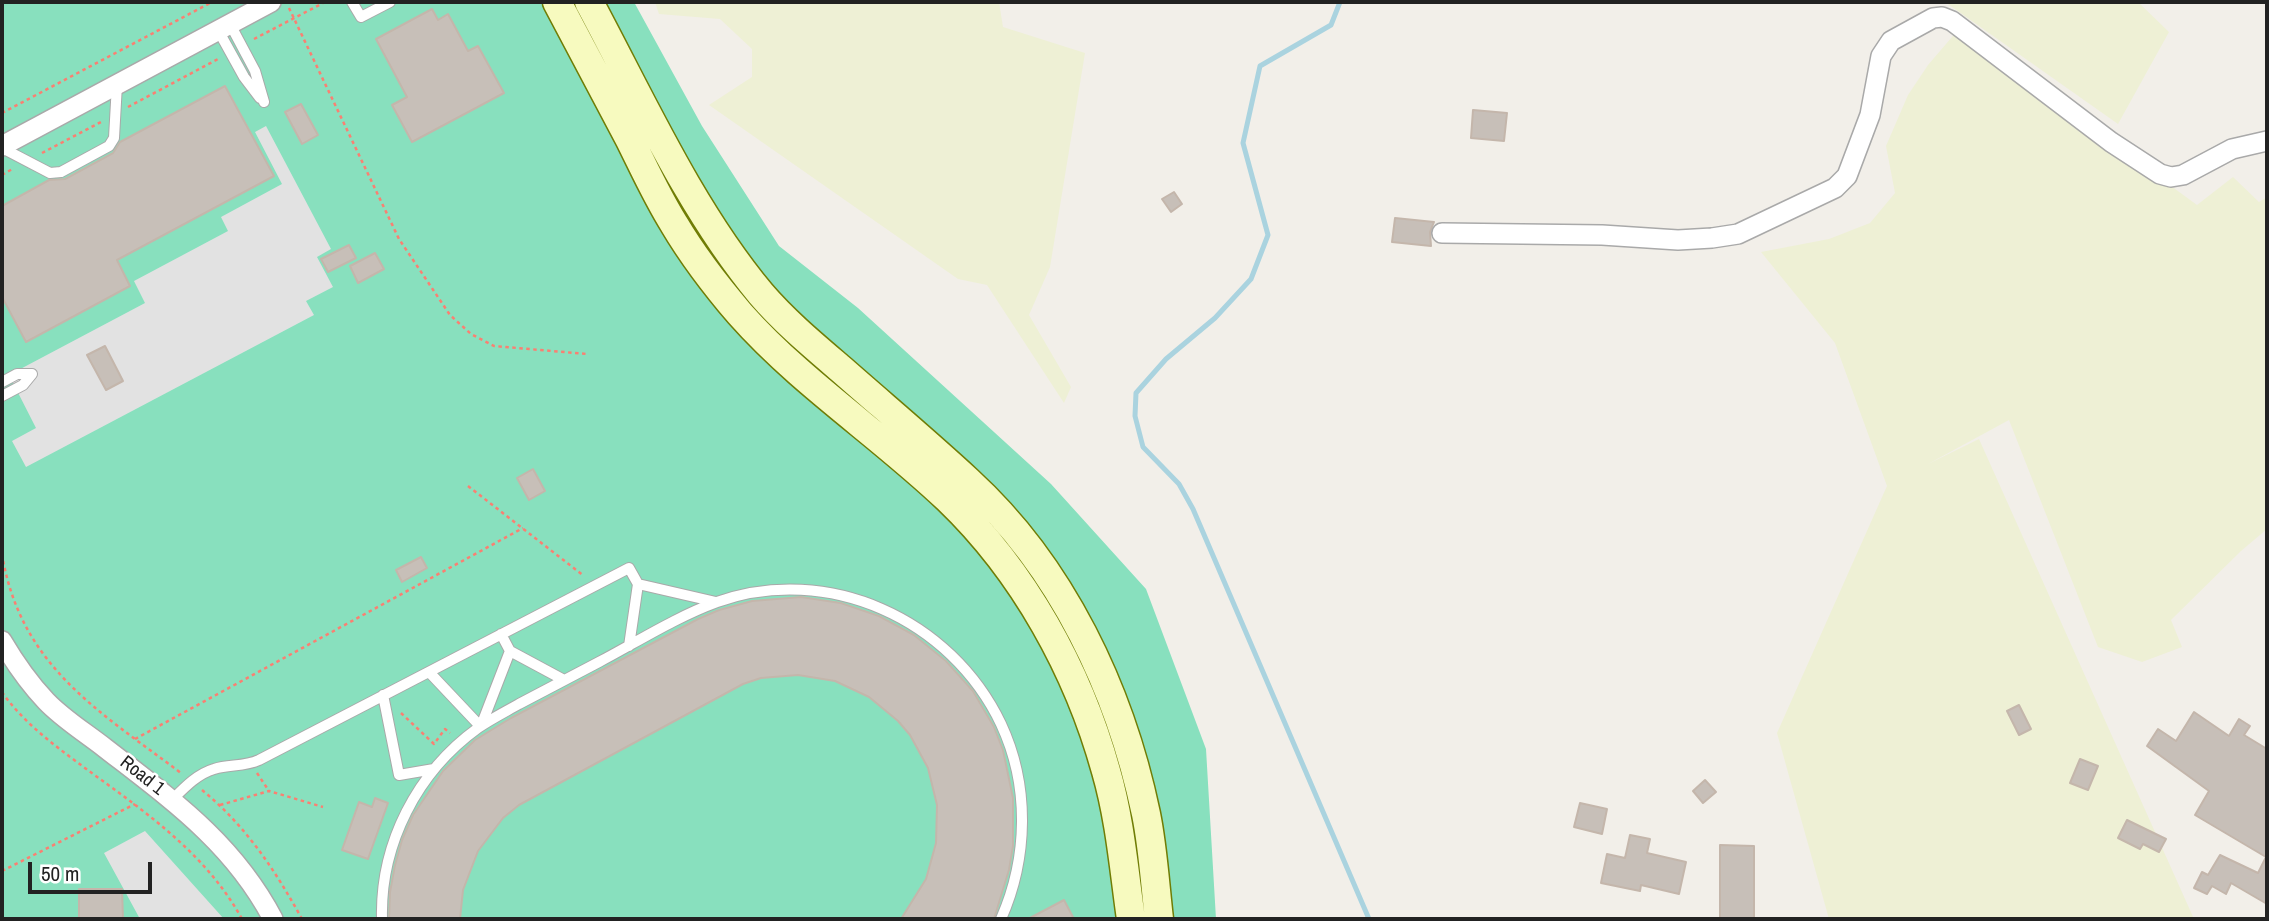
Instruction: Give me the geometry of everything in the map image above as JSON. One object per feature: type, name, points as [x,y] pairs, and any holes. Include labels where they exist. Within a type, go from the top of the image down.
[{"type":"street","points":[[2,147],[271,2]]},
{"type":"street","points":[[557,2],[673,224],[706,272],[740,314],[784,358],[948,499],[986,540],[1017,582],[1066,665],[1089,719],[1102,758],[1119,828],[1130,919]]},
{"type":"street","points":[[589,2],[700,210],[762,295],[804,337],[970,482],[1011,525],[1062,597],[1092,652],[1116,706],[1134,762],[1147,818],[1159,919]]},
{"type":"street","points":[[1442,233],[1602,235],[1678,240],[1738,234],[1842,183],[1870,115],[1881,56],[1891,41],[1933,18],[1942,17],[1952,21],[2111,142],[2160,174],[2171,177],[2183,174],[2232,149],[2267,141]]},
{"type":"street","name":"Road 1","points":[[2,641],[22,673],[48,703],[172,800],[231,856],[249,878],[273,919]]},
{"type":"lane","points":[[352,2],[361,17],[390,2]]},
{"type":"lane","points":[[224,27],[242,46],[256,71],[264,102],[243,77],[230,52],[224,27]]},
{"type":"lane","points":[[2,147],[50,173],[61,172],[97,153],[109,146],[114,138],[117,84]]},
{"type":"lane","points":[[2,382],[17,374],[33,373],[23,385],[2,396]]},
{"type":"lane","points":[[172,800],[191,781],[213,769],[251,764],[629,568],[638,584],[629,646]]},
{"type":"lane","points":[[638,584],[717,602]]},
{"type":"lane","points":[[382,919],[384,881],[396,833],[407,811],[434,769],[480,726],[694,612],[741,595],[778,590],[839,594],[887,610],[939,643],[966,669],[981,689],[1000,722],[1014,757],[1022,806],[1020,855],[1015,880],[1001,919]]},
{"type":"lane","points":[[501,634],[510,651],[564,680]]},
{"type":"lane","points":[[480,726],[510,651]]},
{"type":"lane","points":[[429,672],[480,726]]},
{"type":"lane","points":[[383,695],[399,775],[434,769]]},
{"type":"path","points":[[2,113],[212,2]]},
{"type":"path","points":[[286,2],[399,239],[450,315],[471,334],[494,346],[587,354]]},
{"type":"path","points":[[242,46],[325,2]]},
{"type":"path","points":[[2,175],[230,52]]},
{"type":"path","points":[[468,486],[595,585]]},
{"type":"path","points":[[135,739],[523,528]]},
{"type":"path","points":[[2,554],[8,588],[23,623],[64,681],[220,804],[262,852],[302,919]]},
{"type":"path","points":[[2,692],[31,724],[57,747],[135,804],[196,857],[226,893],[242,919]]},
{"type":"path","points":[[383,695],[433,744],[446,729],[451,734],[445,741]]},
{"type":"path","points":[[251,764],[269,791]]},
{"type":"path","points":[[220,804],[269,791],[323,807]]},
{"type":"path","points":[[2,871],[135,804]]},
{"type":"green space","points":[[2,2],[634,2],[702,126],[779,246],[858,308],[1051,484],[1146,589],[1206,749],[1216,919],[2,919]]},
{"type":"green space","points":[[655,2],[999,2],[1003,27],[1085,53],[1050,267],[1029,315],[1071,387],[1064,403],[987,285],[958,279],[709,105],[752,77],[752,49],[720,19],[659,14]]},
{"type":"green space","points":[[1945,2],[2138,2],[2169,32],[2118,124]]},
{"type":"green space","points":[[1958,30],[2197,205],[2233,177],[2259,202],[2267,197],[2267,529],[2171,620],[2182,647],[2142,662],[2098,647],[2009,420],[1928,464],[1979,439],[2194,919],[1829,919],[1777,733],[1887,486],[1835,343],[1761,252],[1829,239],[1870,223],[1895,193],[1886,146],[1908,95],[1928,65]]},
{"type":"shaded area","points":[[266,126],[331,249],[317,257],[333,287],[306,301],[314,315],[26,467],[12,441],[36,428],[9,375],[145,303],[134,281],[228,231],[221,217],[282,184],[255,132]]},
{"type":"shaded area","points":[[145,831],[224,919],[140,919],[104,853]]},
{"type":"building","points":[[432,9],[438,20],[448,14],[468,51],[478,46],[504,93],[412,142],[392,105],[407,97],[376,39]]},
{"type":"building","points":[[225,86],[274,176],[117,260],[130,286],[26,342],[2,297],[2,206],[49,180],[65,179],[113,153],[120,142]]},
{"type":"building","points":[[301,104],[318,135],[302,144],[285,112]]},
{"type":"building","points":[[1473,110],[1507,113],[1504,141],[1471,138]]},
{"type":"building","points":[[1174,192],[1182,204],[1171,212],[1162,199]]},
{"type":"building","points":[[1395,218],[1434,222],[1430,232],[1431,246],[1392,242]]},
{"type":"building","points":[[349,245],[356,258],[328,272],[321,259]]},
{"type":"building","points":[[375,253],[384,269],[358,283],[350,266]]},
{"type":"building","points":[[105,346],[123,381],[106,390],[87,355]]},
{"type":"building","points":[[533,469],[545,491],[529,500],[517,478]]},
{"type":"building","points":[[421,557],[427,568],[402,582],[396,570]]},
{"type":"building","points":[[801,597],[841,603],[879,616],[914,635],[946,661],[973,691],[994,727],[1003,750],[1013,798],[1013,846],[1009,870],[994,919],[901,919],[926,879],[936,843],[937,805],[928,768],[910,735],[898,721],[869,697],[835,681],[798,675],[761,678],[743,684],[519,805],[503,818],[478,851],[463,890],[460,919],[389,919],[395,865],[413,815],[443,771],[475,740],[511,718],[698,619],[752,601]]},
{"type":"building","points":[[2019,705],[2031,729],[2019,735],[2007,711]]},
{"type":"building","points":[[2194,712],[2229,736],[2239,719],[2250,726],[2244,735],[2267,749],[2267,904],[2231,883],[2226,894],[2212,886],[2207,894],[2194,888],[2202,872],[2208,875],[2220,855],[2258,873],[2266,857],[2195,815],[2209,791],[2147,746],[2158,729],[2176,741]]},
{"type":"building","points":[[2080,759],[2098,766],[2088,790],[2070,783]]},
{"type":"building","points":[[1705,780],[1716,792],[1703,803],[1693,791]]},
{"type":"building","points":[[375,798],[388,803],[368,859],[342,850],[359,802],[372,807]]},
{"type":"building","points":[[1580,803],[1607,809],[1602,834],[1574,827]]},
{"type":"building","points":[[2127,820],[2166,839],[2159,852],[2143,844],[2140,849],[2118,838]]},
{"type":"building","points":[[1630,835],[1650,839],[1647,853],[1686,862],[1679,894],[1641,885],[1640,891],[1601,883],[1607,854],[1625,858]]},
{"type":"building","points":[[1720,845],[1754,846],[1754,919],[1720,919]]},
{"type":"building","points":[[79,889],[122,889],[123,919],[79,919]]},
{"type":"building","points":[[1064,900],[1074,919],[1028,919]]},
{"type":"waterway","points":[[1340,2],[1331,25],[1260,66],[1243,143],[1268,235],[1251,279],[1215,318],[1166,359],[1136,393],[1135,416],[1143,447],[1179,484],[1193,509],[1369,919]]}]
